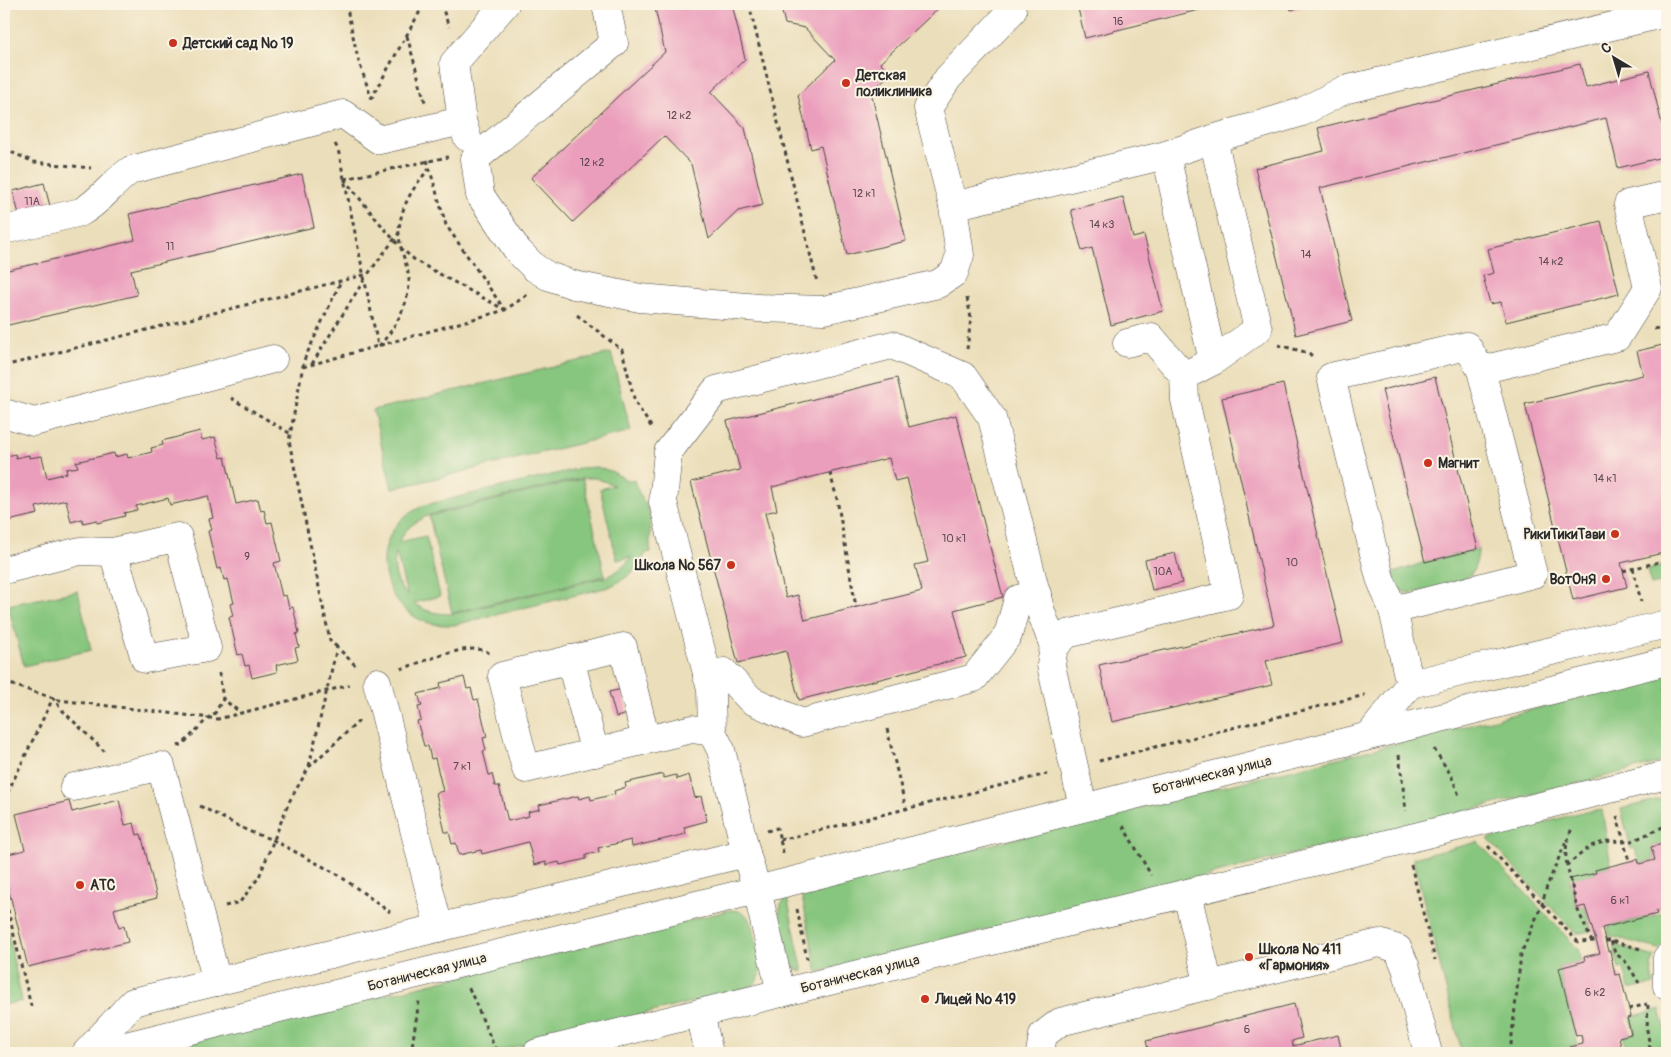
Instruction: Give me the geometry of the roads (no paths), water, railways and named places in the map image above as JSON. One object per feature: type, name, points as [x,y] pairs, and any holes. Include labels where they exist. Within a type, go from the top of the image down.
[{"type":"street","points":[[505,4],[454,63],[462,121],[463,158],[480,195],[518,251],[536,268],[552,278],[574,285],[640,298],[759,308],[824,310],[938,284],[954,274],[960,255],[953,206],[928,108],[948,78],[1012,11],[1010,4]]},
{"type":"street","points":[[463,158],[614,43],[606,4]]},
{"type":"street","points":[[953,206],[1166,155],[1302,112],[1344,90],[1667,13]]},
{"type":"street","points":[[4,230],[81,212],[92,206],[119,178],[131,170],[343,114],[379,140],[462,121]]},
{"type":"street","points":[[1184,376],[1213,361],[1258,329],[1213,140]]},
{"type":"street","points":[[1166,155],[1213,361]]},
{"type":"street","points":[[1481,370],[1617,337],[1648,288],[1628,204],[1667,195]]},
{"type":"street","points":[[1054,647],[1067,634],[1229,595],[1185,400],[1184,376],[1151,338],[1127,343]]},
{"type":"street","points":[[757,890],[721,750],[712,732],[711,689],[663,502],[668,452],[716,390],[883,347],[892,345],[963,376],[992,418],[1037,594],[1054,647],[1051,665],[1083,807]]},
{"type":"street","points":[[1394,610],[1532,574],[1481,370],[1466,346],[1331,377],[1380,578],[1394,610],[1410,684]]},
{"type":"street","points":[[5,415],[34,422],[273,359]]},
{"type":"street","points":[[4,570],[80,551],[113,552],[178,537],[207,648],[145,659],[113,552]]},
{"type":"street","points":[[707,676],[724,672],[750,700],[802,723],[974,678],[1008,635],[1018,598],[1037,594]]},
{"type":"street","points":[[1370,735],[1410,684],[1667,624]]},
{"type":"street","points":[[646,740],[622,646],[502,676],[526,770],[692,729],[712,732]]},
{"type":"street","points":[[570,659],[595,753]]},
{"type":"street","name":"Ботаническая улица","points":[[97,1053],[757,890],[1667,661]]},
{"type":"street","points":[[376,687],[439,928]]},
{"type":"street","name":"Ботаническая улица","points":[[538,1053],[1667,775]]},
{"type":"street","points":[[74,787],[164,777],[218,982]]},
{"type":"street","points":[[86,1053],[133,1002],[746,853]]},
{"type":"street","name":"Ботаническая улица","points":[[757,890],[781,993]]},
{"type":"street","points":[[1187,894],[1209,986]]},
{"type":"street","points":[[1040,1053],[1043,1034],[1060,1022],[1379,943],[1398,949],[1406,968],[1428,1053]]},
{"type":"street","points":[[1651,989],[1667,958]]},
{"type":"street","points":[[700,1013],[709,1053]]},
{"type":"place","name":"Детский сад № 19","points":[[173,43]]},
{"type":"place","name":"Детская поликлиника","points":[[846,83]]},
{"type":"place","name":"Магнит","points":[[1428,463]]},
{"type":"place","name":"РикиТикиТави","points":[[1615,534]]},
{"type":"place","name":"Школа № 567","points":[[731,565]]},
{"type":"place","name":"ВотОнЯ","points":[[1606,579]]},
{"type":"place","name":"АТС","points":[[80,885]]},
{"type":"place","name":"Школа № 411 «Гармония»","points":[[1249,957]]},
{"type":"place","name":"Лицей № 419","points":[[925,999]]}]
